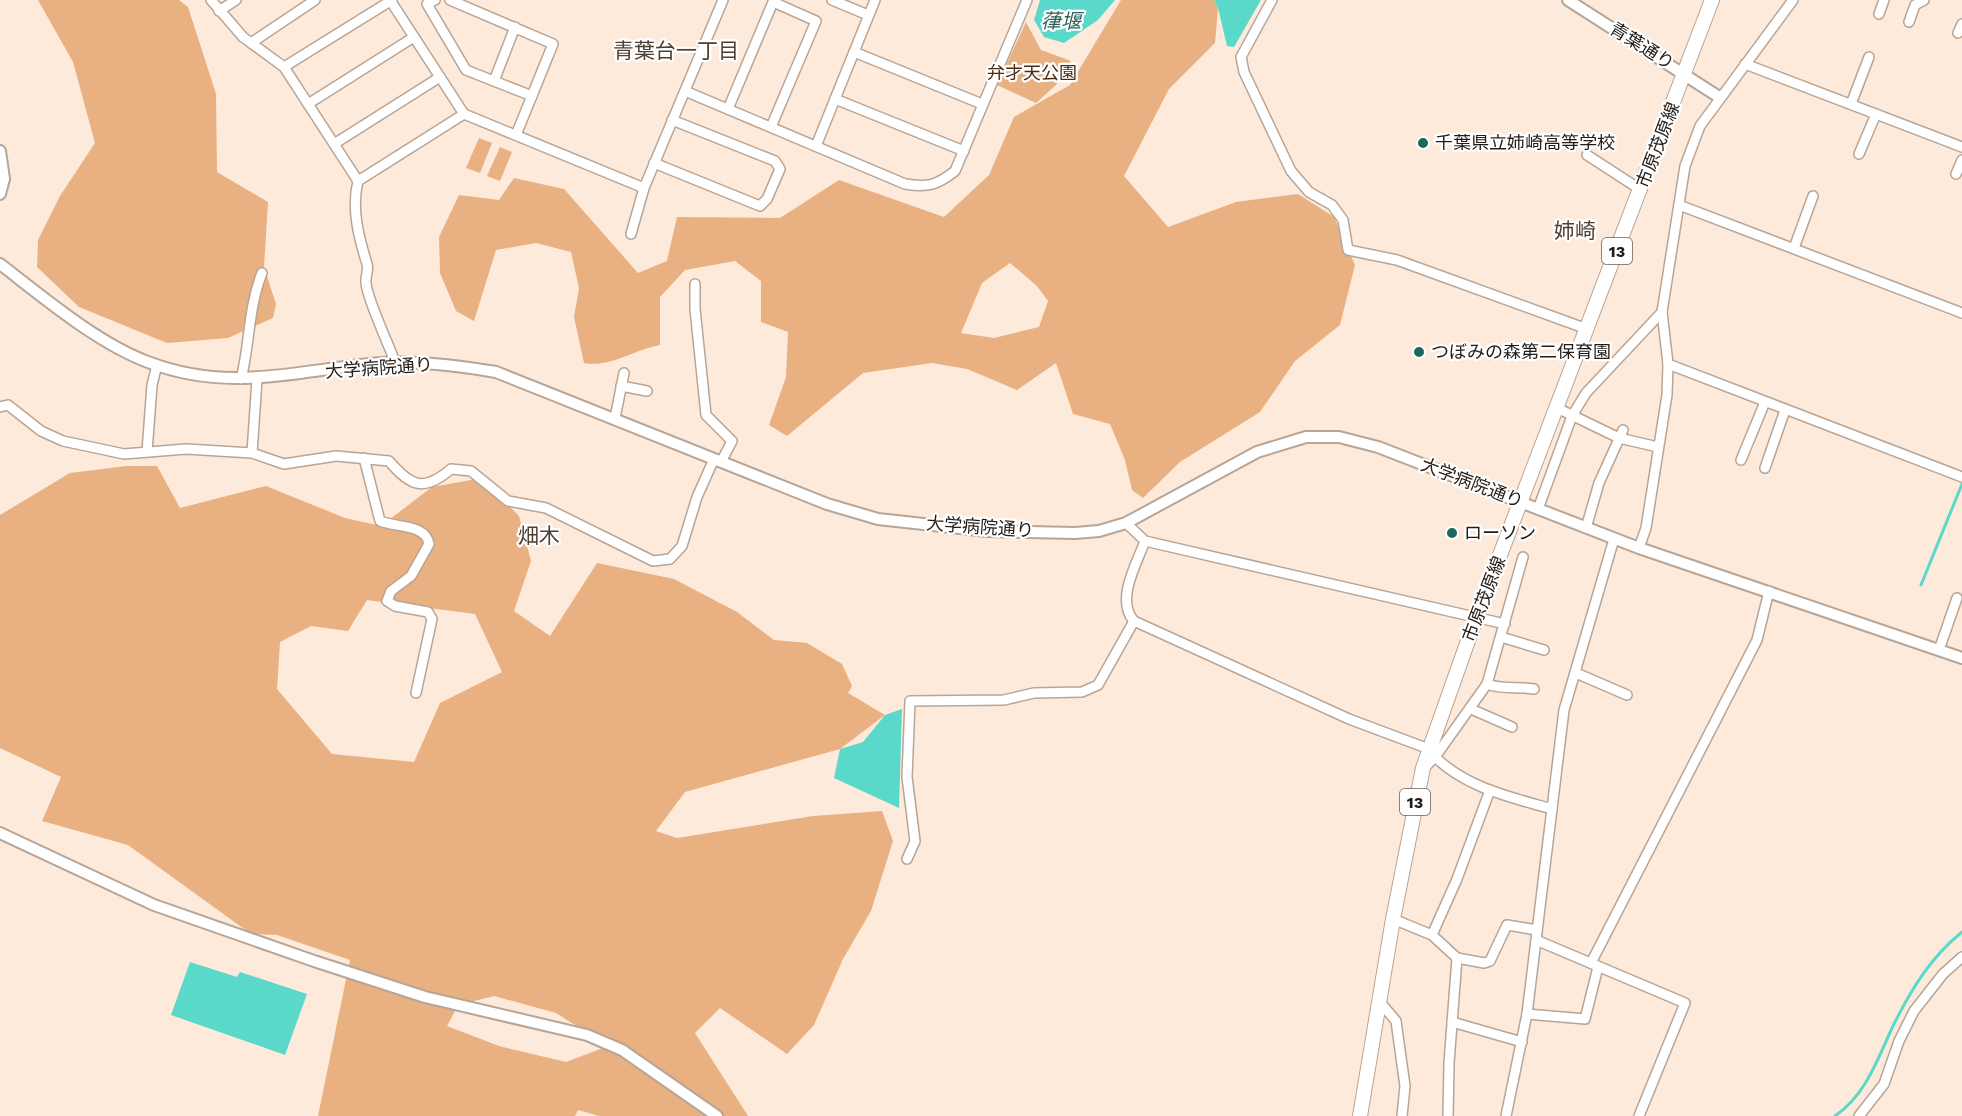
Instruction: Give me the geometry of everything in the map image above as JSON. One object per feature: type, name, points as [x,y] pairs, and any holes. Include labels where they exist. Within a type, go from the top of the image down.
[{"type":"main road","name":"市原茂原線","points":[[1360,1116],[1393,920],[1423,768],[1432,753],[1476,618],[1712,0]]},
{"type":"street","points":[[211,0],[250,43],[284,67],[358,181]]},
{"type":"street","points":[[219,11],[236,0]]},
{"type":"street","points":[[250,43],[315,0]]},
{"type":"street","points":[[284,67],[391,0],[464,114],[644,188]]},
{"type":"street","points":[[435,0],[428,4],[466,70],[532,96]]},
{"type":"street","points":[[450,0],[553,44],[516,135]]},
{"type":"street","points":[[631,234],[644,188],[723,0]]},
{"type":"street","points":[[832,0],[868,15]]},
{"type":"street","points":[[816,146],[875,0]]},
{"type":"street","points":[[685,91],[905,184],[924,188],[939,184],[956,171],[1027,0]]},
{"type":"street","points":[[1272,0],[1241,57],[1244,72],[1291,171],[1309,192],[1332,205],[1343,220],[1348,250],[1397,260],[1587,329]]},
{"type":"street","name":"青葉通り","points":[[1568,0],[1685,73],[1719,97]]},
{"type":"street","points":[[1639,548],[1646,528],[1668,364],[1662,312],[1685,166],[1700,126],[1719,97],[1793,0]]},
{"type":"street","points":[[1879,14],[1884,0]]},
{"type":"street","points":[[1909,22],[1915,5],[1924,0]]},
{"type":"street","points":[[728,109],[773,2],[816,21],[771,127]]},
{"type":"street","points":[[494,81],[514,27]]},
{"type":"street","points":[[308,104],[414,37]]},
{"type":"street","points":[[854,52],[982,104]]},
{"type":"street","points":[[1851,104],[1869,57]]},
{"type":"street","points":[[1745,64],[1962,147]]},
{"type":"street","points":[[334,144],[440,77]]},
{"type":"street","points":[[835,99],[964,151]]},
{"type":"street","points":[[395,362],[366,283],[368,268],[356,218],[355,193],[358,181],[464,114]]},
{"type":"street","points":[[1859,154],[1876,114]]},
{"type":"street","points":[[654,163],[760,206],[767,199],[780,169],[775,161],[672,120]]},
{"type":"street","points":[[0,151],[4,179],[0,194]]},
{"type":"street","points":[[1587,155],[1641,190]]},
{"type":"street","points":[[1956,174],[1962,160]]},
{"type":"street","points":[[1794,248],[1813,196]]},
{"type":"street","points":[[1679,205],[1962,313]]},
{"type":"street","name":"大学病院通り","points":[[0,264],[86,328],[157,365],[201,377],[241,380],[395,362],[443,363],[496,372],[827,504],[878,519],[987,531],[1076,533],[1099,531],[1126,523],[1257,452],[1306,437],[1339,437],[1378,447],[1639,548],[1962,658]]},
{"type":"street","points":[[241,380],[246,357],[251,305],[262,273]]},
{"type":"street","points":[[0,407],[9,405],[41,431],[63,441],[124,454],[186,449],[252,453],[284,464],[336,456],[364,458],[389,461],[399,473],[421,485],[434,483],[451,470],[471,471],[508,501],[546,508],[653,561],[670,559],[682,546],[697,497],[718,460],[732,441],[706,415],[695,309],[695,284]]},
{"type":"street","points":[[1538,509],[1572,416],[1586,393],[1662,312]]},
{"type":"street","points":[[1668,364],[1962,477]]},
{"type":"street","points":[[147,452],[152,385],[157,365]]},
{"type":"street","points":[[615,418],[624,373]]},
{"type":"street","points":[[252,453],[257,379]]},
{"type":"street","points":[[621,386],[647,391]]},
{"type":"street","points":[[1741,460],[1765,402]]},
{"type":"street","points":[[1557,408],[1572,416],[1658,447]]},
{"type":"street","points":[[1765,468],[1785,410]]},
{"type":"street","points":[[1586,528],[1599,483],[1621,434]]},
{"type":"street","points":[[364,458],[380,521],[394,527],[419,530],[428,537],[429,544],[411,576],[391,591],[387,601],[395,606],[428,612],[432,619],[416,693]]},
{"type":"street","points":[[1126,523],[1145,541],[1505,624]]},
{"type":"street","points":[[1506,1116],[1527,1014],[1564,710],[1614,539]]},
{"type":"street","points":[[1145,541],[1127,591],[1128,614],[1134,621],[1349,719],[1432,753],[1451,773],[1490,790],[1552,809]]},
{"type":"street","points":[[1432,753],[1471,709],[1487,684],[1523,558]]},
{"type":"street","points":[[1527,1014],[1586,1019],[1595,965],[1757,640],[1769,591]]},
{"type":"street","points":[[1939,650],[1957,598]]},
{"type":"street","points":[[907,859],[915,841],[908,777],[910,701],[1004,700],[1034,693],[1082,692],[1098,686],[1134,621]]},
{"type":"street","points":[[1501,637],[1544,650]]},
{"type":"street","points":[[1576,673],[1627,695]]},
{"type":"street","points":[[1487,684],[1499,688],[1511,686],[1533,689]]},
{"type":"street","points":[[1471,709],[1512,727]]},
{"type":"street","points":[[1432,935],[1457,879],[1490,790]]},
{"type":"street","points":[[0,832],[154,905],[314,961],[424,997],[587,1035],[622,1050],[717,1116]]},
{"type":"street","points":[[1393,920],[1432,935],[1457,958],[1484,963],[1490,961],[1507,925],[1536,935],[1595,965],[1685,1003],[1639,1116]]},
{"type":"street","points":[[1859,1116],[1884,1084],[1899,1041],[1914,1011],[1956,960],[1962,957]]},
{"type":"street","points":[[1449,1116],[1457,958]]},
{"type":"street","points":[[1379,1001],[1396,1021],[1405,1086],[1402,1116]]},
{"type":"street","points":[[1452,1022],[1522,1042]]},
{"type":"green space","points":[[38,0],[179,0],[188,7],[216,94],[217,172],[268,202],[264,267],[276,304],[273,318],[228,338],[167,343],[79,307],[37,267],[38,240],[60,196],[95,143],[73,62]]},
{"type":"green space","points":[[1121,0],[1214,0],[1218,8],[1215,43],[1169,89],[1124,176],[1168,227],[1236,202],[1298,194],[1334,217],[1355,265],[1340,325],[1295,361],[1260,412],[1180,462],[1143,498],[1132,490],[1125,460],[1110,424],[1073,414],[1056,363],[1017,390],[967,369],[932,363],[863,373],[787,436],[769,425],[786,377],[788,332],[761,322],[761,281],[735,261],[685,270],[660,297],[660,345],[612,361],[594,364],[584,363],[574,317],[579,288],[571,252],[536,243],[496,250],[474,321],[456,311],[440,273],[439,237],[459,195],[499,200],[514,178],[564,189],[638,273],[667,261],[677,217],[780,218],[839,180],[944,217],[989,175],[1014,117],[1070,85]],"holes":[[[1010,263],[1037,286],[1048,301],[1039,327],[994,338],[961,333],[982,283]]]},
{"type":"green space","name":"弁才天公園","points":[[1026,22],[1041,50],[1071,61],[1056,85],[1036,103],[997,85]]},
{"type":"green space","points":[[479,138],[492,143],[480,173],[466,168]]},
{"type":"green space","points":[[500,147],[512,152],[500,181],[487,176]]},
{"type":"green space","points":[[126,466],[157,466],[180,508],[266,486],[345,518],[381,526],[432,487],[482,478],[519,516],[531,561],[514,611],[550,636],[597,563],[674,579],[737,612],[774,640],[807,643],[842,664],[852,686],[848,693],[885,715],[840,749],[685,792],[656,831],[677,838],[813,816],[882,811],[893,841],[871,911],[843,959],[814,1025],[787,1054],[720,1008],[695,1033],[748,1116],[599,1116],[578,1110],[575,1116],[318,1116],[350,960],[277,935],[251,934],[128,845],[42,821],[61,777],[0,748],[0,515],[70,473]],"holes":[[[367,600],[475,614],[502,672],[440,703],[414,762],[332,754],[277,689],[280,642],[311,626],[348,631]],[[494,996],[556,1013],[608,1046],[566,1062],[499,1046],[447,1026],[458,1005]]]},
{"type":"water","name":"葎堰","points":[[1040,0],[1115,0],[1098,20],[1064,43],[1044,37],[1034,20]]},
{"type":"water","points":[[1214,0],[1261,0],[1234,47],[1227,46]]},
{"type":"water","points":[[902,709],[899,808],[834,778],[840,749],[863,742],[885,715]]},
{"type":"water","points":[[190,962],[237,977],[240,972],[307,994],[285,1055],[171,1015]]},
{"type":"waterway","points":[[1921,585],[1962,484]]},
{"type":"waterway","points":[[1835,1116],[1864,1086],[1894,1024],[1923,974],[1962,932]]},
{"type":"place","name":"千葉県立姉崎高等学校","points":[[1423,143]]},
{"type":"place","name":"つぼみの森第二保育園","points":[[1419,352]]},
{"type":"place","name":"ローソン","points":[[1452,533]]},
{"type":"district","name":"青葉台一丁目","points":[[676,51]]},
{"type":"district","name":"姉崎","points":[[1575,231]]},
{"type":"district","name":"畑木","points":[[539,536]]}]
